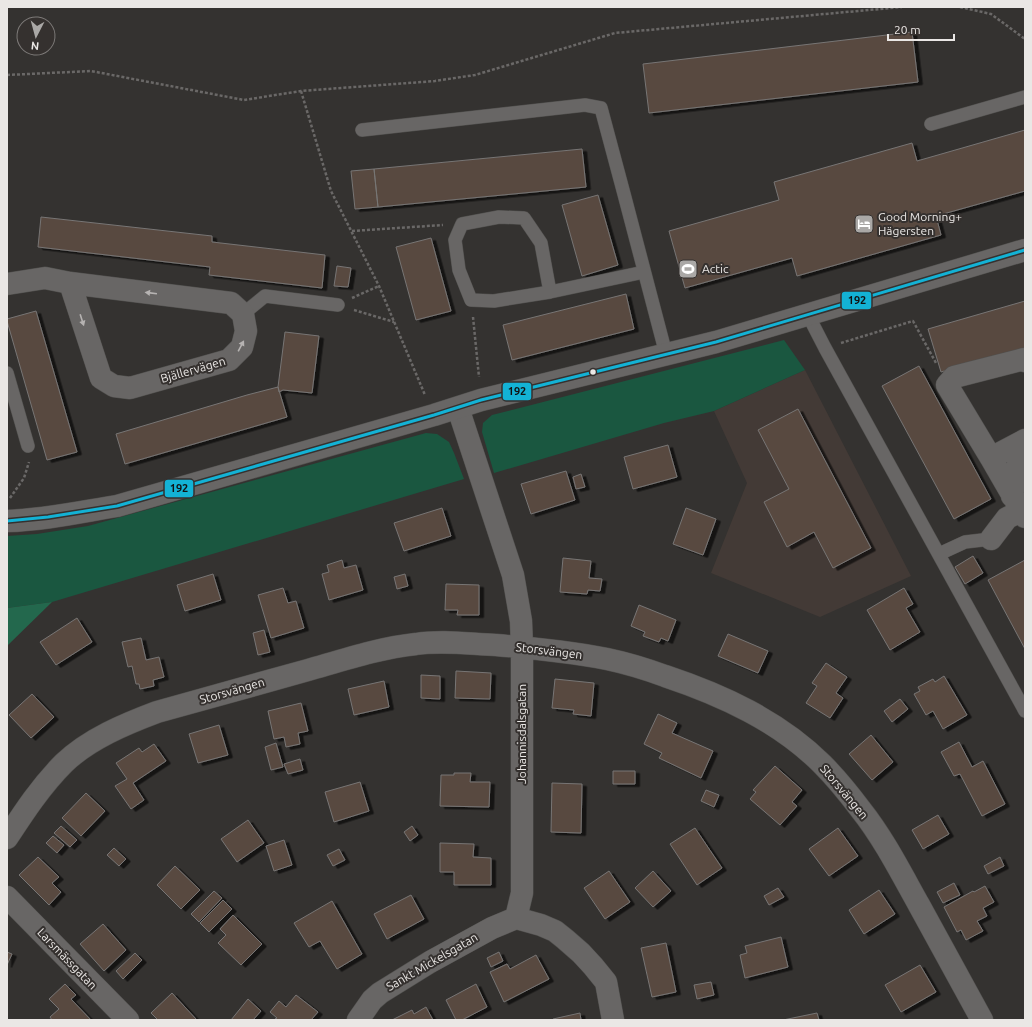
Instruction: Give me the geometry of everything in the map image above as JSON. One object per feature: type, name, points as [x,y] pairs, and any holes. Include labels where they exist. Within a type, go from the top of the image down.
[{"type":"street","points":[[7,520],[29,520],[117,506],[434,415],[481,400],[716,342],[1025,250]]},
{"type":"street","points":[[7,284],[44,278],[70,283],[231,303],[243,314]]},
{"type":"street","name":"Bjällervägen","points":[[70,283],[101,378],[114,386],[130,388],[229,360],[242,347],[246,331],[243,314]]},
{"type":"street","points":[[1020,508],[947,385],[954,377],[1024,358],[1025,361]]},
{"type":"street","name":"Johannisdalsgatan","points":[[458,408],[513,575],[521,621],[522,893],[516,918]]},
{"type":"street","points":[[990,458],[1023,441],[1020,508],[1007,518],[991,539]]},
{"type":"street","name":"Storsvängen","points":[[7,838],[33,798],[65,763],[85,747],[106,735],[130,722],[157,712],[357,656],[417,643],[446,642],[522,647],[569,652],[608,659],[688,684],[721,697],[778,728],[805,748],[828,771],[862,811],[883,842],[935,933],[982,1020]]},
{"type":"street","name":"Larsmässgatan","points":[[7,897],[128,1020]]},
{"type":"street","points":[[516,918],[541,925],[555,931],[581,953],[606,982],[613,1020]]},
{"type":"street","name":"Sankt Mickelsgatan","points":[[358,1020],[372,1000],[380,992],[430,962],[492,928],[516,918]]},
{"type":"lane","points":[[931,124],[1025,97]]},
{"type":"lane","points":[[362,130],[584,105],[601,108],[666,354]]},
{"type":"lane","points":[[550,292],[540,243],[524,218],[499,217],[462,224],[455,240],[459,270],[471,300],[494,300],[550,292],[644,272]]},
{"type":"lane","points":[[243,314],[266,296],[338,305]]},
{"type":"lane","points":[[808,315],[1025,711]]},
{"type":"lane","points":[[7,373],[28,446]]},
{"type":"lane","points":[[939,554],[965,542],[991,539]]},
{"type":"path","points":[[7,75],[91,71],[244,100],[301,91],[434,81],[475,75],[615,33],[902,7]]},
{"type":"path","points":[[960,7],[991,14],[1025,39]]},
{"type":"path","points":[[301,91],[331,191],[379,286],[434,415]]},
{"type":"path","points":[[352,231],[462,224]]},
{"type":"path","points":[[338,305],[379,286]]},
{"type":"path","points":[[471,300],[481,400]]},
{"type":"path","points":[[338,305],[394,322]]},
{"type":"path","points":[[825,348],[913,321],[947,385]]},
{"type":"path","points":[[7,502],[24,478],[29,462],[28,446]]},
{"type":"shaded area","points":[[805,370],[911,576],[820,617],[711,573],[747,483],[714,411]]},
{"type":"green space","points":[[784,340],[805,370],[714,411],[664,423],[494,473],[482,432],[483,423],[492,415]]},
{"type":"green space","points":[[426,433],[437,434],[449,442],[464,479],[52,602],[7,608],[7,536],[37,534],[88,526]]},
{"type":"green space","points":[[52,602],[7,646],[7,608]]},
{"type":"building","points":[[912,32],[918,82],[649,113],[643,64]]},
{"type":"building","points":[[1025,130],[1025,191],[936,216],[941,235],[797,276],[792,258],[685,288],[669,231],[779,200],[774,182],[912,143],[917,161]]},
{"type":"building","points":[[582,149],[586,187],[378,207],[374,169]]},
{"type":"building","points":[[374,169],[378,207],[355,209],[351,171]]},
{"type":"building","points":[[598,195],[618,265],[582,276],[562,205]]},
{"type":"building","points":[[41,217],[212,236],[212,242],[325,255],[322,288],[209,275],[210,267],[38,247]]},
{"type":"building","points":[[431,238],[451,311],[416,320],[396,247]]},
{"type":"building","points":[[337,266],[351,268],[348,287],[334,286]]},
{"type":"building","points":[[626,294],[634,329],[512,360],[503,325]]},
{"type":"building","points":[[1025,301],[1025,348],[941,372],[928,329]]},
{"type":"building","points":[[36,311],[77,452],[47,460],[7,321],[7,319]]},
{"type":"building","points":[[285,332],[319,336],[312,393],[283,390],[279,392],[278,387]]},
{"type":"building","points":[[919,366],[991,499],[954,519],[882,386]]},
{"type":"building","points":[[278,387],[287,417],[125,464],[116,434]]},
{"type":"building","points":[[798,409],[871,548],[833,568],[814,532],[787,547],[764,502],[789,489],[758,430]]},
{"type":"building","points":[[668,445],[677,477],[633,489],[624,457]]},
{"type":"building","points":[[566,471],[575,500],[531,514],[521,484]]},
{"type":"building","points":[[581,474],[585,487],[576,489],[573,477]]},
{"type":"building","points":[[442,508],[451,536],[404,551],[394,523]]},
{"type":"building","points":[[686,508],[716,519],[703,555],[673,544]]},
{"type":"building","points":[[973,556],[983,573],[965,584],[955,567]]},
{"type":"building","points":[[563,558],[591,561],[589,578],[602,579],[600,591],[588,590],[587,594],[560,592]]},
{"type":"building","points":[[342,560],[344,568],[356,565],[363,590],[329,600],[322,574],[329,572],[327,565]]},
{"type":"building","points":[[1025,560],[1025,649],[988,580]]},
{"type":"building","points":[[213,574],[221,600],[185,611],[177,585]]},
{"type":"building","points":[[405,574],[408,586],[397,589],[394,577]]},
{"type":"building","points":[[446,584],[479,585],[479,615],[457,615],[458,610],[445,610]]},
{"type":"building","points":[[283,588],[288,603],[296,601],[304,628],[271,638],[258,595]]},
{"type":"building","points":[[904,588],[913,604],[906,608],[920,632],[890,650],[867,610]]},
{"type":"building","points":[[639,605],[676,620],[668,641],[661,638],[659,642],[643,636],[645,632],[631,626]]},
{"type":"building","points":[[77,618],[92,642],[56,665],[40,642]]},
{"type":"building","points":[[264,630],[270,652],[258,655],[253,633]]},
{"type":"building","points":[[728,634],[768,651],[758,673],[718,656]]},
{"type":"building","points":[[141,638],[146,660],[159,657],[164,677],[153,680],[154,686],[140,689],[139,684],[136,684],[132,666],[128,667],[122,642]]},
{"type":"building","points":[[826,663],[847,677],[836,693],[843,698],[830,718],[806,703],[817,686],[812,683]]},
{"type":"building","points":[[456,671],[491,673],[490,699],[455,698]]},
{"type":"building","points":[[421,675],[440,676],[440,699],[421,698]]},
{"type":"building","points":[[944,676],[967,715],[943,729],[933,711],[926,715],[914,694],[920,691],[918,687],[933,679],[935,682]]},
{"type":"building","points":[[555,679],[594,683],[591,716],[573,714],[574,710],[552,708]]},
{"type":"building","points":[[384,681],[389,707],[354,715],[348,689]]},
{"type":"building","points":[[32,694],[54,717],[31,738],[9,715]]},
{"type":"building","points":[[900,699],[908,709],[892,722],[884,711]]},
{"type":"building","points":[[301,703],[308,731],[298,733],[300,744],[286,747],[284,737],[274,739],[268,711]]},
{"type":"building","points":[[658,714],[677,723],[672,733],[713,751],[701,778],[659,758],[662,753],[644,744]]},
{"type":"building","points":[[219,725],[228,755],[198,763],[189,734]]},
{"type":"building","points":[[871,735],[893,762],[872,780],[849,754]]},
{"type":"building","points":[[959,742],[972,767],[983,761],[1005,804],[982,816],[960,774],[954,776],[941,752]]},
{"type":"building","points":[[276,743],[283,767],[271,770],[265,747]]},
{"type":"building","points":[[154,744],[166,761],[133,783],[144,800],[131,809],[115,786],[127,779],[116,763],[139,748],[142,752]]},
{"type":"building","points":[[300,759],[303,770],[288,774],[284,764]]},
{"type":"building","points":[[775,766],[802,790],[792,802],[797,806],[780,825],[750,799],[756,792],[753,790]]},
{"type":"building","points":[[613,771],[635,771],[635,784],[613,784]]},
{"type":"building","points":[[454,773],[471,773],[470,782],[490,782],[489,807],[440,806],[441,775],[454,775]]},
{"type":"building","points":[[360,782],[369,811],[334,822],[325,792]]},
{"type":"building","points":[[552,783],[582,784],[581,833],[551,832]]},
{"type":"building","points":[[706,790],[719,795],[714,807],[701,801]]},
{"type":"building","points":[[86,793],[105,811],[81,836],[62,818]]},
{"type":"building","points":[[938,815],[949,834],[923,849],[912,830]]},
{"type":"building","points":[[248,820],[264,843],[237,862],[221,839]]},
{"type":"building","points":[[61,826],[77,840],[70,847],[54,833]]},
{"type":"building","points":[[412,826],[418,835],[410,841],[404,832]]},
{"type":"building","points":[[695,828],[722,868],[697,885],[670,844]]},
{"type":"building","points":[[838,828],[858,856],[829,876],[809,849]]},
{"type":"building","points":[[53,836],[64,845],[57,853],[46,843]]},
{"type":"building","points":[[284,840],[292,865],[274,871],[266,846]]},
{"type":"building","points":[[440,843],[474,844],[473,857],[491,858],[491,885],[454,885],[454,872],[440,872]]},
{"type":"building","points":[[114,848],[126,859],[119,866],[107,855]]},
{"type":"building","points":[[339,849],[345,860],[333,866],[327,855]]},
{"type":"building","points":[[38,857],[59,877],[52,883],[61,892],[49,905],[19,875]]},
{"type":"building","points":[[1000,857],[1004,866],[988,874],[984,866]]},
{"type":"building","points":[[175,866],[200,890],[181,909],[157,885]]},
{"type":"building","points":[[609,871],[630,902],[605,919],[584,888]]},
{"type":"building","points":[[653,871],[671,891],[653,907],[635,888]]},
{"type":"building","points":[[954,883],[960,895],[943,903],[937,892]]},
{"type":"building","points":[[985,886],[994,902],[983,908],[987,916],[977,921],[983,931],[966,940],[961,930],[957,932],[944,907]]},
{"type":"building","points":[[778,888],[784,897],[769,905],[764,896]]},
{"type":"building","points":[[879,890],[895,914],[864,934],[849,910]]},
{"type":"building","points":[[214,891],[222,898],[199,922],[191,914]]},
{"type":"building","points":[[411,895],[424,919],[387,939],[374,914]]},
{"type":"building","points":[[223,900],[232,909],[209,932],[200,923]]},
{"type":"building","points":[[332,901],[362,954],[337,969],[320,941],[309,947],[294,923]]},
{"type":"building","points":[[233,915],[262,944],[241,965],[218,943],[226,935],[220,929]]},
{"type":"building","points":[[103,924],[126,950],[104,971],[80,944]]},
{"type":"building","points":[[781,937],[788,967],[745,978],[740,955],[747,953],[745,946]]},
{"type":"building","points":[[666,943],[676,992],[652,997],[641,948]]},
{"type":"building","points":[[7,952],[12,954],[7,965]]},
{"type":"building","points":[[499,952],[503,961],[491,967],[487,958]]},
{"type":"building","points":[[135,953],[142,960],[123,979],[116,971]]},
{"type":"building","points":[[536,955],[549,979],[504,1002],[490,972],[507,964],[510,969]]},
{"type":"building","points":[[920,965],[936,992],[901,1012],[885,985]]},
{"type":"building","points":[[711,982],[714,995],[697,999],[694,985]]},
{"type":"building","points":[[65,984],[76,995],[71,999],[91,1020],[52,1020],[50,1017],[59,1009],[49,999]]},
{"type":"building","points":[[476,984],[487,1007],[462,1020],[456,1020],[446,1000]]},
{"type":"building","points":[[172,993],[196,1019],[195,1020],[158,1020],[151,1013]]},
{"type":"building","points":[[296,995],[318,1012],[311,1020],[276,1020],[275,1019],[277,1018],[270,1012],[279,1001],[286,1007]]},
{"type":"building","points":[[248,999],[261,1011],[253,1020],[231,1020]]},
{"type":"building","points":[[426,1007],[433,1020],[392,1020],[412,1010],[414,1014]]},
{"type":"building","points":[[580,1013],[581,1020],[553,1020],[553,1019]]},
{"type":"building","points":[[817,1013],[819,1020],[783,1020]]},
{"type":"transit line","name":"192","points":[[7,521],[48,517],[117,506],[434,415],[481,400],[716,342],[1025,250]]},
{"type":"place","name":"Good Morning+ Hägersten","points":[[864,224]]},
{"type":"place","name":"Actic","points":[[688,269]]}]
